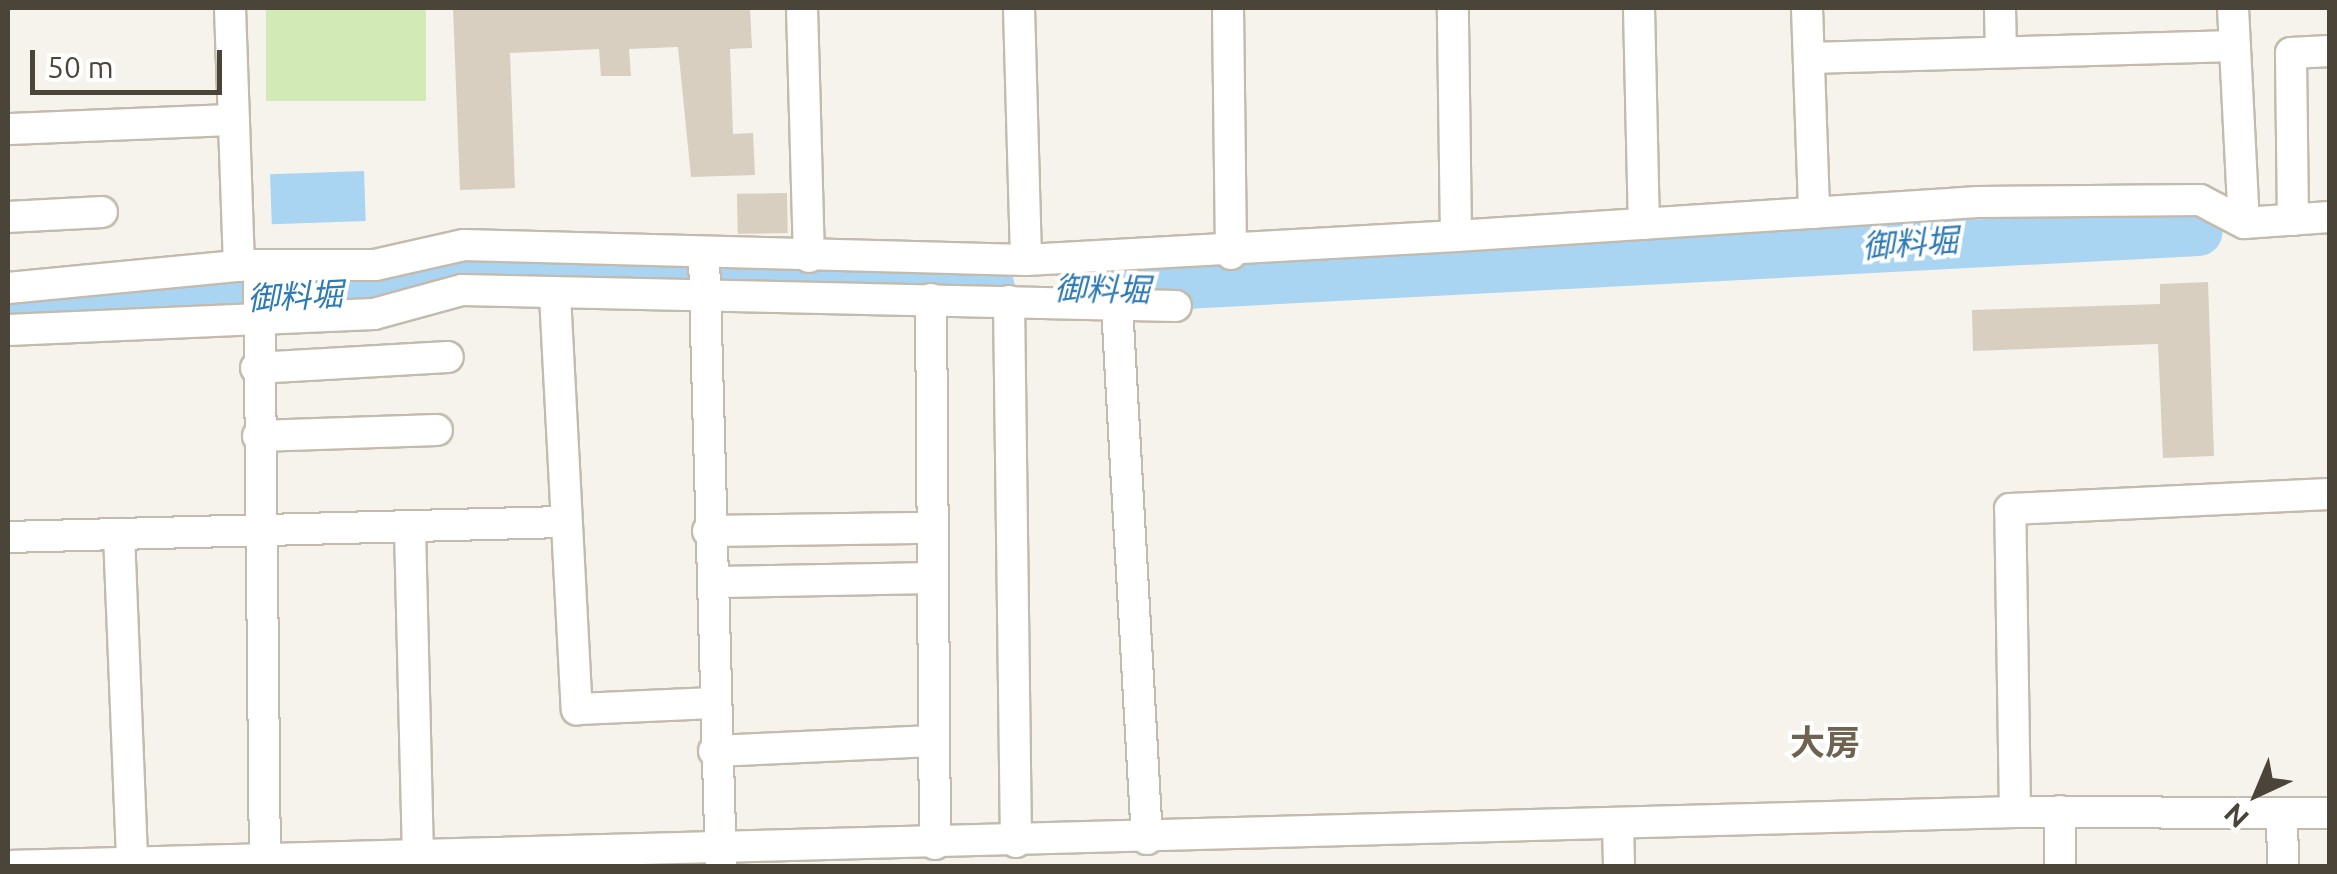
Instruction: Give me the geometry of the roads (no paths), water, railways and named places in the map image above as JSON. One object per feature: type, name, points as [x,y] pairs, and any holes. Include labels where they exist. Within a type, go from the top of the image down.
[{"type":"street","points":[[230,8],[234,120],[253,287],[265,863]]},
{"type":"street","points":[[802,8],[809,257]]},
{"type":"street","points":[[1019,8],[1026,260]]},
{"type":"street","points":[[1228,8],[1231,254]]},
{"type":"street","points":[[1453,8],[1456,236]]},
{"type":"street","points":[[1639,8],[1644,224]]},
{"type":"street","points":[[1808,8],[1814,213]]},
{"type":"street","points":[[2000,8],[2001,52]]},
{"type":"street","points":[[2233,8],[2244,223]]},
{"type":"street","points":[[1809,58],[2235,46]]},
{"type":"street","points":[[2293,220],[2291,54],[2330,51]]},
{"type":"street","points":[[8,128],[234,120]]},
{"type":"street","points":[[8,288],[253,287],[374,314],[462,290],[555,295],[704,277],[809,257],[1026,260],[1231,254],[1814,213],[2200,200],[2244,223],[2330,217]]},
{"type":"street","points":[[8,217],[102,212]]},
{"type":"street","points":[[8,330],[375,265],[464,245],[704,277],[931,298],[1176,306]]},
{"type":"street","points":[[704,277],[714,751],[720,859]]},
{"type":"street","points":[[555,295],[562,522],[577,709],[716,704]]},
{"type":"street","points":[[931,298],[935,844]]},
{"type":"street","points":[[1009,300],[1016,842]]},
{"type":"street","points":[[1117,306],[1163,848]]},
{"type":"street","points":[[256,368],[448,357]]},
{"type":"street","points":[[258,436],[437,430]]},
{"type":"street","points":[[2016,812],[2010,509],[2330,494]]},
{"type":"street","points":[[8,537],[562,522]]},
{"type":"street","points":[[410,528],[418,861]]},
{"type":"street","points":[[708,530],[933,528]]},
{"type":"street","points":[[118,534],[132,863]]},
{"type":"street","points":[[720,582],[933,578]]},
{"type":"street","points":[[714,751],[934,742]]},
{"type":"street","points":[[8,866],[720,859],[935,844],[1016,842],[1163,848],[1618,825],[2016,812],[2330,813]]},
{"type":"street","points":[[2060,812],[2060,866]]},
{"type":"street","points":[[2282,814],[2283,866]]},
{"type":"street","points":[[1618,825],[1619,866]]},
{"type":"water","points":[[364,171],[366,221],[272,224],[270,174]]},
{"type":"waterway","name":"御料堀","points":[[1088,290],[2198,232]]},
{"type":"waterway","name":"御料堀","points":[[8,310],[391,291],[468,269],[991,287]]},
{"type":"district","name":"大房","points":[[1825,742]]}]
